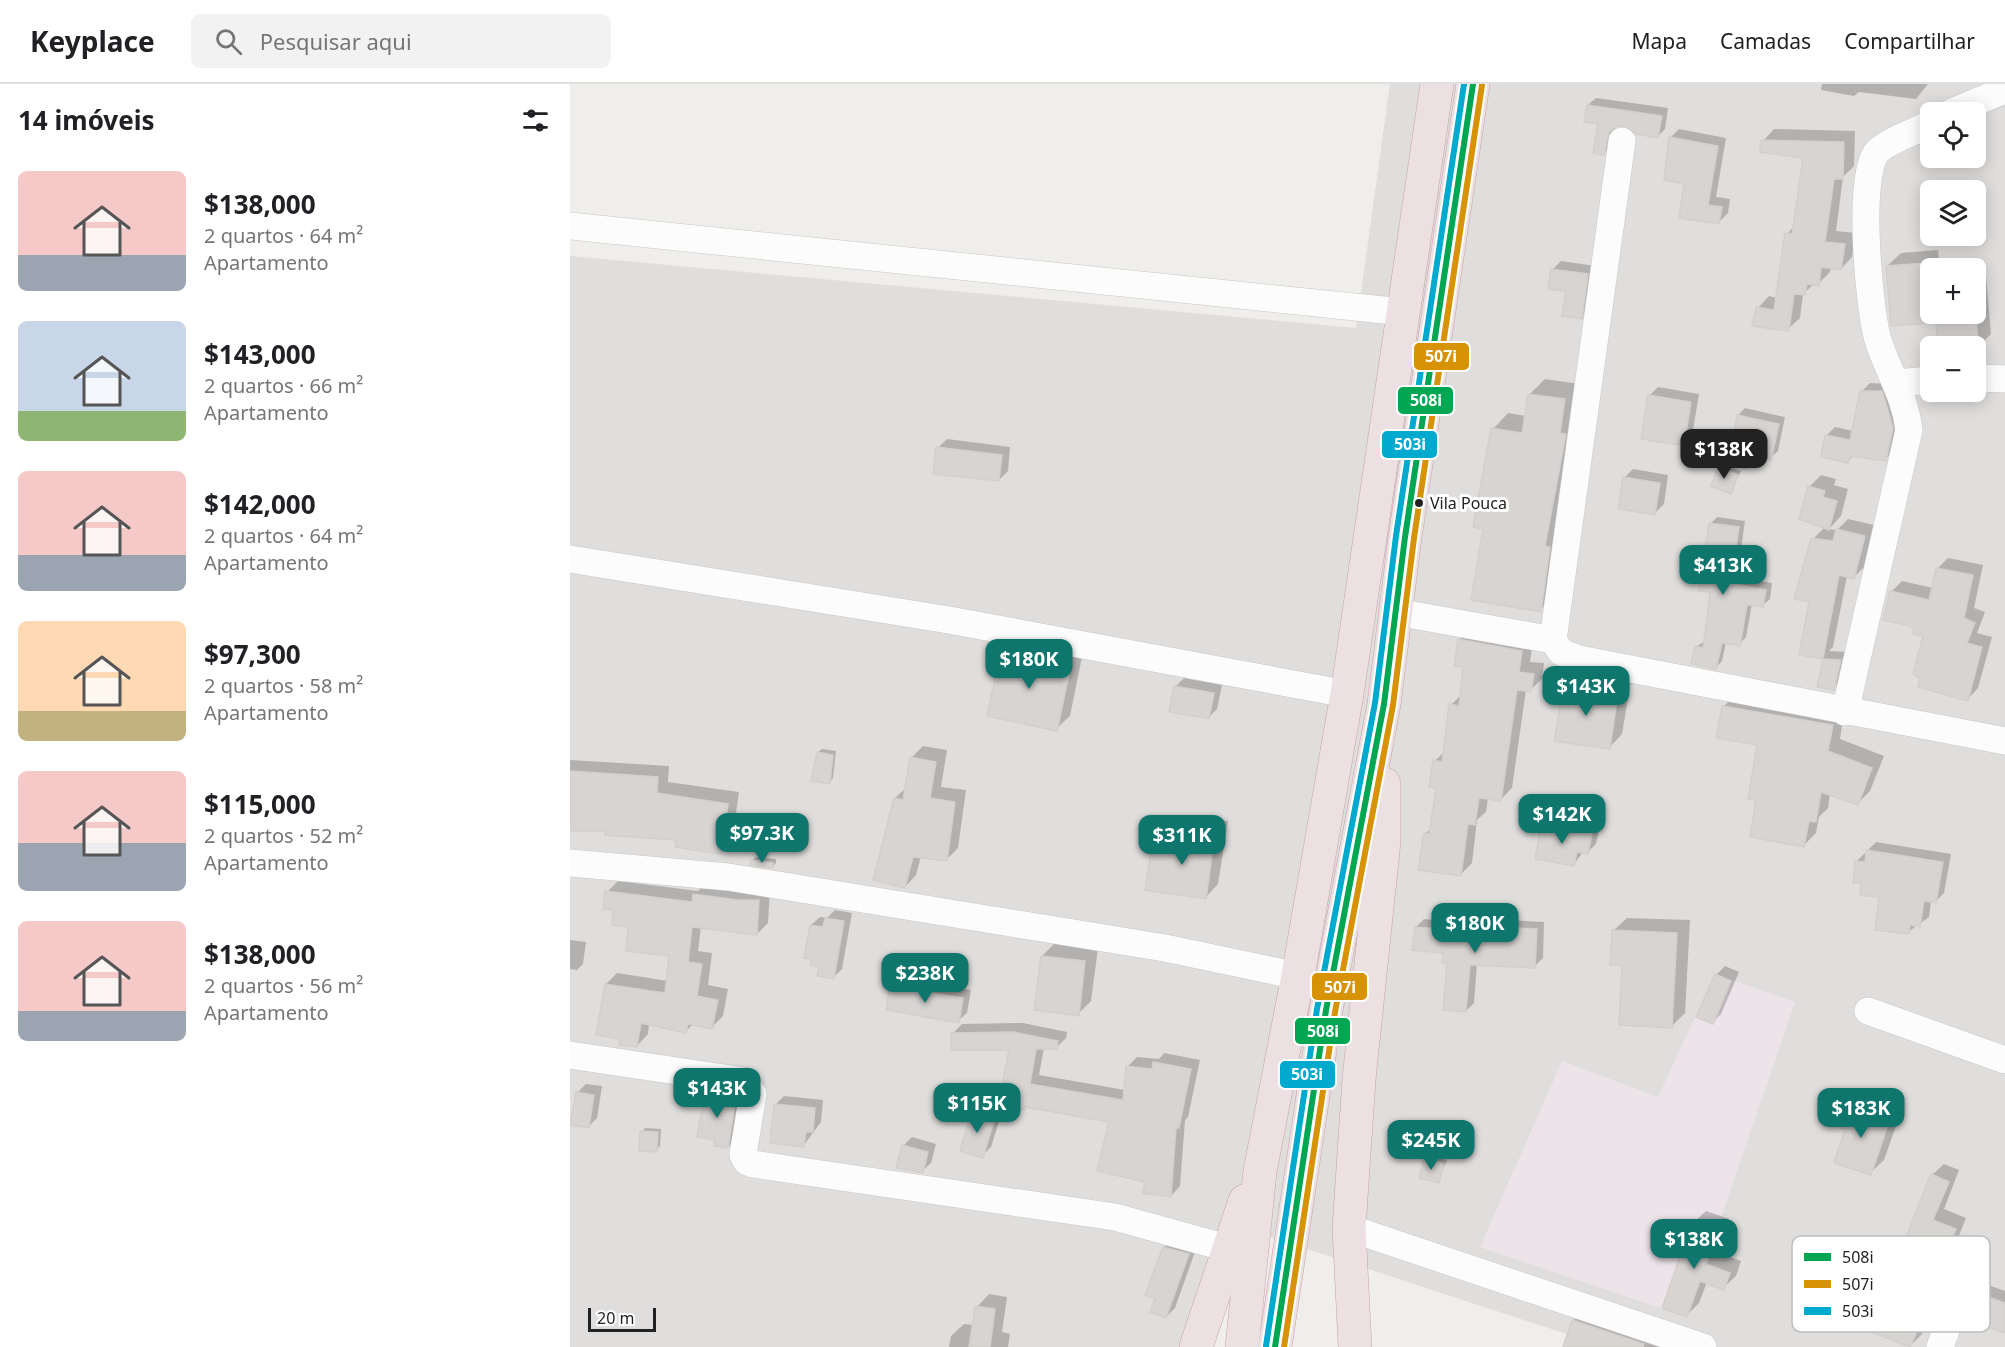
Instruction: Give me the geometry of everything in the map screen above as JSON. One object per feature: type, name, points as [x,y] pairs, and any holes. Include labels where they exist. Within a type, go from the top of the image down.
[{"type":"highway","points":[[1242,1347],[1260,1171],[1298,976],[1347,694],[1437,84]]},
{"type":"highway","points":[[1275,1347],[1326,1010],[1384,705],[1473,84]]},
{"type":"highway","points":[[1355,1347],[1349,1228],[1359,1079],[1384,841],[1384,705]]},
{"type":"highway","points":[[1196,1347],[1227,1248],[1260,1171]]},
{"type":"street","points":[[1976,102],[2005,90]]},
{"type":"street","points":[[1845,712],[1909,430],[1906,406],[1877,338],[1867,268],[1868,178],[1870,164],[1878,151],[1920,129]]},
{"type":"street","points":[[1553,640],[1622,141]]},
{"type":"street","points":[[570,226],[1403,312]]},
{"type":"street","points":[[1986,378],[2005,379]]},
{"type":"street","points":[[1896,383],[1920,381]]},
{"type":"street","points":[[570,559],[949,620],[1347,694]]},
{"type":"street","points":[[1396,612],[1553,640],[1562,652],[1579,659],[2005,741]]},
{"type":"street","points":[[570,862],[728,878],[1165,948],[1298,976]]},
{"type":"street","points":[[1868,1011],[2005,1060]]},
{"type":"street","points":[[570,1055],[744,1081],[753,1094],[743,1155],[746,1161],[753,1164],[1115,1217],[1227,1248]]},
{"type":"street","points":[[1349,1228],[1703,1347]]},
{"type":"street","points":[[1940,1347],[1945,1332]]},
{"type":"shaded area","points":[[1390,84],[2005,84],[2005,1347],[1606,1347],[1231,1224],[1208,1347],[570,1347],[570,256],[1356,328]]},
{"type":"shaded area","points":[[1715,974],[1795,1002],[1687,1317],[1480,1247],[1562,1061],[1658,1097]]},
{"type":"building","points":[[1587,105],[1662,116],[1658,138],[1636,134],[1625,126],[1617,126],[1609,132],[1604,155],[1593,153],[1598,124],[1584,122]]},
{"type":"building","points":[[1669,137],[1718,146],[1708,205],[1722,207],[1719,224],[1679,218],[1684,184],[1664,180]]},
{"type":"building","points":[[1761,140],[1844,142],[1843,179],[1834,179],[1825,242],[1845,244],[1841,270],[1821,267],[1819,286],[1807,284],[1805,295],[1794,294],[1789,331],[1752,326],[1756,307],[1774,310],[1785,233],[1792,234],[1803,158],[1760,152]]},
{"type":"building","points":[[1920,263],[1920,324],[1891,326],[1886,266]]},
{"type":"building","points":[[1551,269],[1588,274],[1582,319],[1562,316],[1566,291],[1548,289]]},
{"type":"building","points":[[1936,324],[1977,324],[1977,336],[1937,336]]},
{"type":"building","points":[[1860,391],[1882,391],[1893,428],[1886,461],[1850,456],[1848,463],[1821,457],[1825,435],[1850,440]]},
{"type":"building","points":[[1528,394],[1565,399],[1560,433],[1566,434],[1545,546],[1550,547],[1541,612],[1471,600],[1483,529],[1473,527],[1491,428],[1522,433]]},
{"type":"building","points":[[1648,395],[1691,402],[1684,446],[1641,439]]},
{"type":"building","points":[[1737,415],[1779,424],[1771,460],[1751,456],[1748,469],[1729,466]]},
{"type":"building","points":[[936,447],[1002,455],[999,481],[933,474]]},
{"type":"building","points":[[1718,467],[1738,475],[1731,494],[1711,486]]},
{"type":"building","points":[[1623,477],[1660,483],[1655,515],[1618,509]]},
{"type":"building","points":[[1808,486],[1825,491],[1823,497],[1837,501],[1829,530],[1799,519]]},
{"type":"building","points":[[1709,523],[1739,527],[1731,583],[1766,590],[1763,607],[1747,605],[1740,646],[1722,643],[1716,669],[1691,664],[1695,646],[1703,648],[1710,592],[1698,591]]},
{"type":"building","points":[[1836,529],[1865,536],[1854,579],[1839,575],[1823,659],[1799,655],[1809,602],[1794,599],[1811,538],[1833,541]]},
{"type":"building","points":[[1936,568],[1973,575],[1964,618],[1975,623],[1967,643],[1982,647],[1968,701],[1918,687],[1920,678],[1913,674],[1923,636],[1913,634],[1914,627],[1883,620],[1890,591],[1929,600]]},
{"type":"building","points":[[1458,639],[1522,651],[1519,672],[1534,674],[1531,692],[1517,690],[1501,801],[1479,798],[1475,825],[1468,824],[1461,876],[1418,870],[1424,833],[1429,834],[1436,788],[1429,787],[1433,760],[1442,762],[1449,704],[1459,706],[1463,667],[1454,666]]},
{"type":"building","points":[[1001,650],[1071,665],[1057,731],[987,716]]},
{"type":"building","points":[[1823,659],[1841,660],[1834,690],[1817,687]]},
{"type":"building","points":[[1564,684],[1618,693],[1610,749],[1554,741]]},
{"type":"building","points":[[1174,686],[1214,693],[1209,719],[1169,712]]},
{"type":"building","points":[[1722,706],[1833,725],[1828,751],[1872,768],[1858,805],[1821,792],[1816,822],[1809,821],[1804,847],[1750,837],[1756,800],[1748,799],[1757,745],[1716,738]]},
{"type":"building","points":[[817,752],[833,755],[830,784],[811,781]]},
{"type":"building","points":[[910,757],[936,762],[930,798],[955,802],[947,861],[913,857],[905,888],[873,880],[894,798],[903,800]]},
{"type":"building","points":[[570,771],[658,777],[657,793],[728,804],[721,854],[675,847],[676,840],[605,835],[606,831],[570,831]]},
{"type":"building","points":[[1541,825],[1592,833],[1588,854],[1577,852],[1574,866],[1535,859]]},
{"type":"building","points":[[1183,830],[1215,834],[1206,899],[1145,890],[1152,845],[1180,850]]},
{"type":"building","points":[[1866,850],[1943,862],[1936,903],[1924,901],[1920,927],[1910,925],[1909,934],[1875,930],[1879,897],[1860,895],[1861,883],[1853,883],[1855,861],[1865,862]]},
{"type":"building","points":[[751,860],[773,863],[773,868],[750,865]]},
{"type":"building","points":[[605,891],[692,902],[693,894],[738,900],[759,900],[757,935],[692,927],[688,962],[702,964],[697,996],[718,1000],[712,1029],[688,1024],[686,1033],[641,1023],[637,1047],[619,1045],[620,1039],[596,1035],[605,984],[665,993],[669,956],[626,951],[628,927],[612,925],[613,910],[603,909]]},
{"type":"building","points":[[825,918],[844,921],[834,979],[817,976],[819,967],[810,965],[811,959],[804,958],[810,925],[823,927]]},
{"type":"building","points":[[1453,926],[1537,929],[1535,968],[1470,965],[1466,1012],[1443,1010],[1447,963],[1442,963],[1443,953],[1412,950],[1415,927],[1453,930]]},
{"type":"building","points":[[1612,930],[1677,933],[1672,1028],[1619,1025],[1622,965],[1610,965]]},
{"type":"building","points":[[1041,956],[1085,961],[1079,1016],[1034,1010]]},
{"type":"building","points":[[1715,974],[1731,981],[1713,1024],[1696,1017]]},
{"type":"building","points":[[890,986],[963,998],[959,1023],[886,1010]]},
{"type":"building","points":[[1013,1032],[1058,1041],[1057,1049],[1036,1049],[1030,1084],[1123,1100],[1126,1066],[1152,1069],[1153,1062],[1191,1069],[1179,1128],[1176,1128],[1171,1197],[1143,1193],[1145,1182],[1097,1171],[1109,1122],[1025,1107],[1025,1110],[998,1105],[1009,1050],[951,1050],[951,1033]]},
{"type":"building","points":[[705,1091],[736,1098],[728,1148],[714,1146],[715,1140],[697,1137]]},
{"type":"building","points":[[576,1092],[594,1095],[589,1128],[570,1125]]},
{"type":"building","points":[[1847,1103],[1890,1119],[1871,1175],[1834,1163],[1845,1129],[1838,1128]]},
{"type":"building","points":[[774,1104],[815,1108],[813,1132],[806,1132],[804,1147],[770,1143]]},
{"type":"building","points":[[972,1110],[995,1117],[983,1158],[960,1151]]},
{"type":"building","points":[[640,1131],[658,1132],[657,1152],[639,1151]]},
{"type":"building","points":[[902,1145],[928,1152],[923,1173],[896,1168]]},
{"type":"building","points":[[1424,1158],[1444,1164],[1439,1183],[1419,1178]]},
{"type":"building","points":[[1931,1174],[1949,1182],[1933,1220],[1956,1229],[1953,1236],[1907,1236]]},
{"type":"building","points":[[1692,1222],[1718,1231],[1706,1264],[1730,1273],[1724,1290],[1700,1281],[1687,1317],[1662,1308]]},
{"type":"building","points":[[1163,1247],[1189,1254],[1166,1318],[1150,1312],[1155,1299],[1145,1295]]},
{"type":"building","points":[[1990,1298],[2005,1303],[2005,1333],[1990,1328]]},
{"type":"building","points":[[975,1306],[995,1309],[990,1347],[969,1347]]},
{"type":"building","points":[[1572,1320],[1644,1344],[1643,1347],[1563,1347]]},
{"type":"building","points":[[1872,1332],[1917,1332],[1910,1347]]},
{"type":"transit line","name":"503i","points":[[1266,1346],[1317,1009],[1375,703],[1396,536],[1464,84]]},
{"type":"transit line","name":"508i","points":[[1275,1347],[1326,1010],[1384,704],[1405,537],[1473,84]]},
{"type":"transit line","name":"507i","points":[[1284,1347],[1335,1012],[1393,705],[1414,538],[1482,85]]},
{"type":"place","name":"Vila Pouca","points":[[1419,503]]}]
